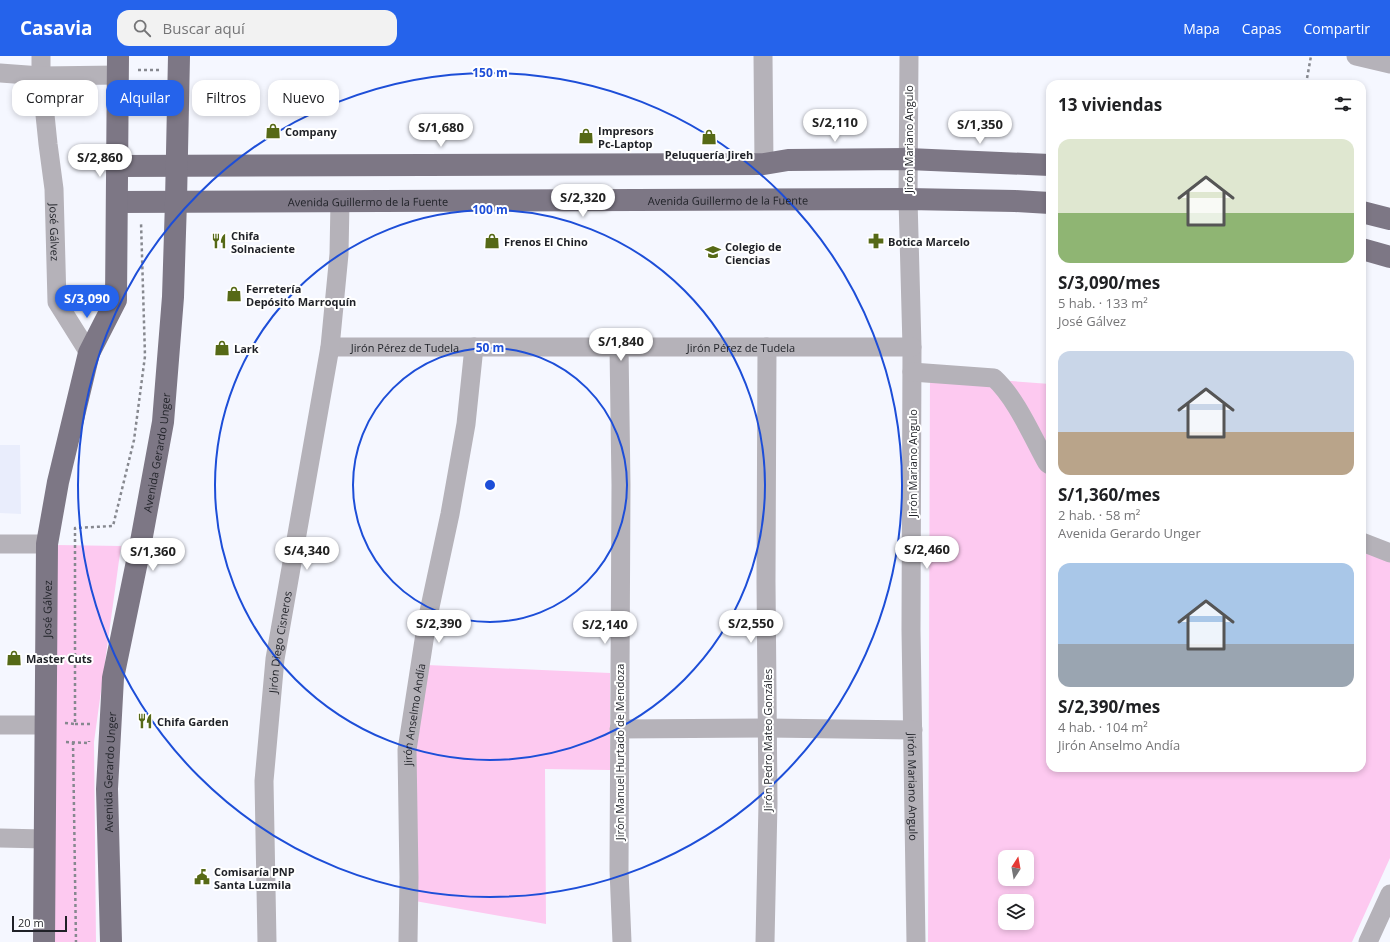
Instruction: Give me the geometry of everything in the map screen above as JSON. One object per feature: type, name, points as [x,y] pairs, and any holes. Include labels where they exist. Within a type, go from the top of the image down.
[{"type":"main road","name":"Avenida Gerardo Unger","points":[[111,942],[107,789],[113,678],[140,547],[163,422],[173,297],[177,166],[178,63]]},
{"type":"main road","points":[[117,202],[118,67]]},
{"type":"main road","points":[[118,166],[764,164],[788,160],[908,159],[1046,165]]},
{"type":"main road","name":"Avenida Guillermo de la Fuente","points":[[117,202],[908,199],[1046,203]]},
{"type":"main road","name":"José Gálvez","points":[[44,942],[45,839],[52,724],[47,544],[58,482],[89,353],[116,300],[117,202]]},
{"type":"main road","points":[[1366,213],[1390,219]]},
{"type":"main road","points":[[1366,250],[1390,256]]},
{"type":"street","name":"José Gálvez","points":[[41,56],[41,76],[54,188],[57,302],[89,353]]},
{"type":"street","points":[[763,56],[764,164]]},
{"type":"street","name":"Jirón Mariano Angulo","points":[[909,56],[908,199],[912,346],[911,630],[916,942]]},
{"type":"street","points":[[1356,56],[1390,64]]},
{"type":"street","points":[[3,78],[41,76],[118,67]]},
{"type":"street","name":"Jirón Diego Cisneros","points":[[267,942],[264,781],[275,659],[330,347],[339,254],[340,202]]},
{"type":"street","name":"Jirón Pérez de Tudela","points":[[330,347],[912,346]]},
{"type":"street","name":"Jirón Anselmo Andía","points":[[408,942],[409,876],[407,750],[427,621],[450,514],[466,424],[474,347]]},
{"type":"street","name":"Jirón Manuel Hurtado de Mendoza","points":[[619,347],[621,485],[619,870],[622,942]]},
{"type":"street","name":"Jirón Pedro Mateo Gonzáles","points":[[765,942],[768,803],[766,582],[767,347]]},
{"type":"street","points":[[912,372],[994,378],[1004,387],[1011,398],[1046,461]]},
{"type":"street","points":[[0,544],[47,544]]},
{"type":"street","points":[[1366,544],[1390,553]]},
{"type":"street","points":[[0,725],[52,724]]},
{"type":"street","points":[[619,730],[768,728],[913,730]]},
{"type":"street","points":[[0,838],[45,839]]},
{"type":"street","points":[[1368,942],[1390,894]]},
{"type":"path","points":[[1307,80],[1311,56]]},
{"type":"path","points":[[118,67],[178,63]]},
{"type":"path","points":[[75,724],[76,528],[113,526],[134,440],[146,356],[144,300]]},
{"type":"path","points":[[52,724],[90,724],[90,730]]},
{"type":"path","points":[[66,742],[89,742],[89,736]]},
{"type":"path","points":[[73,742],[76,942]]},
{"type":"shaded area","points":[[930,375],[1046,384],[1046,772],[1366,772],[1366,542],[1390,551],[1390,858],[1352,942],[928,942]]},
{"type":"shaded area","points":[[0,445],[20,445],[21,514],[0,513]]},
{"type":"shaded area","points":[[57,545],[121,546],[94,742],[96,942],[55,942],[52,759]]},
{"type":"shaded area","points":[[427,665],[610,673],[610,770],[545,769],[546,924],[415,901],[413,751]]},
{"type":"place","name":"Company","points":[[273,131]]},
{"type":"place","name":"Impresors Pc-Laptop","points":[[586,136]]},
{"type":"place","name":"Peluquería Jireh","points":[[709,137]]},
{"type":"place","name":"Chifa Solnaciente","points":[[219,241]]},
{"type":"place","name":"Frenos El Chino","points":[[492,241]]},
{"type":"place","name":"Botica Marcelo","points":[[876,241]]},
{"type":"place","name":"Colegio de Ciencias","points":[[713,252]]},
{"type":"place","name":"Ferretería Depósito Marroquín","points":[[234,294]]},
{"type":"place","name":"Lark","points":[[222,348]]},
{"type":"place","name":"Master Cuts","points":[[14,658]]},
{"type":"place","name":"Chifa Garden","points":[[145,721]]},
{"type":"place","name":"Comisaría PNP Santa Luzmila","points":[[202,877]]}]
